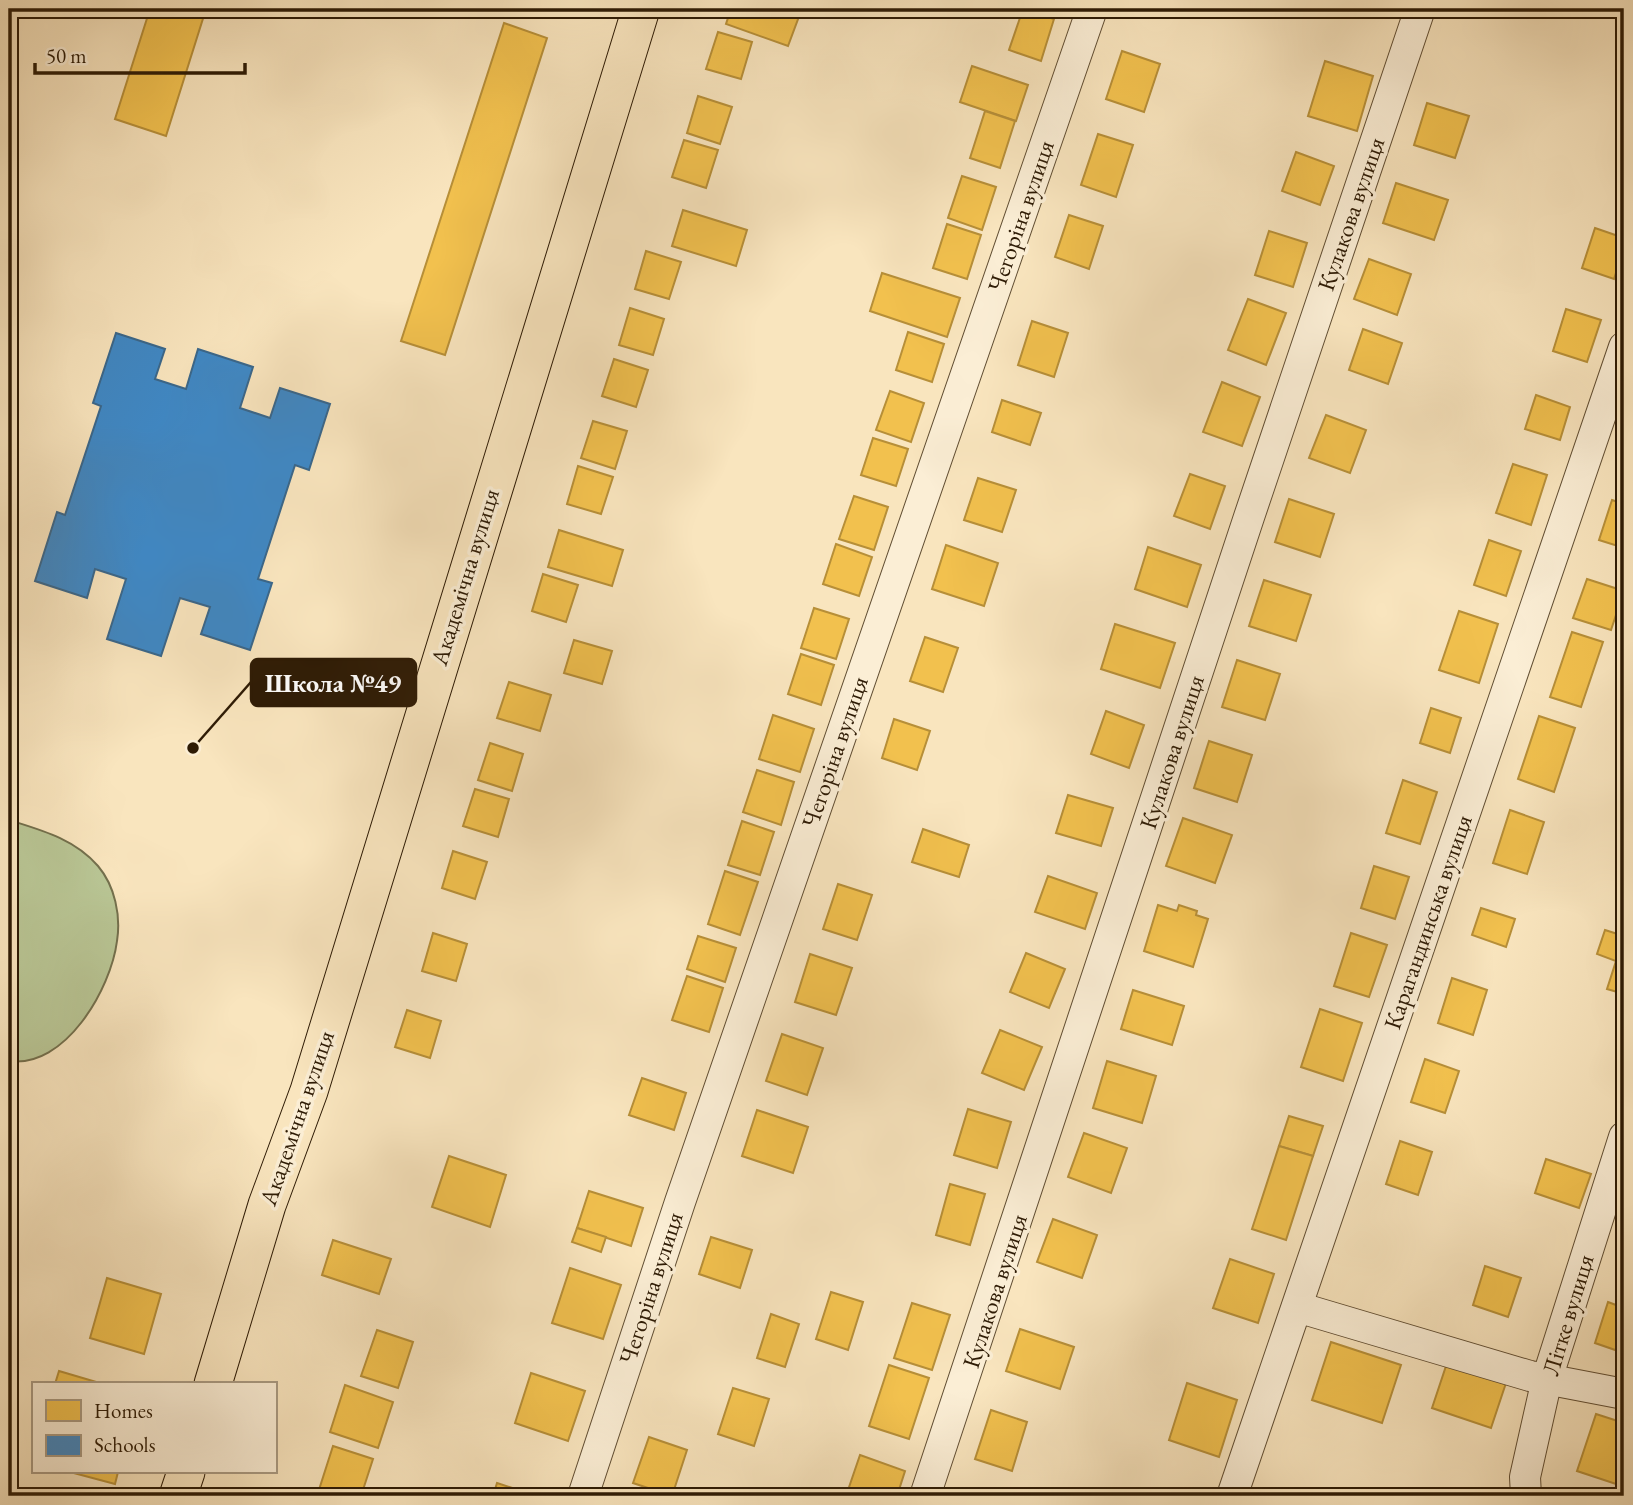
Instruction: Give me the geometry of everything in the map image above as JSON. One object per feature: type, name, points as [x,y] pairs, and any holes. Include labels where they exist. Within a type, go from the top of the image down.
[{"type":"main road","name":"Академічна вулиця","points":[[214,1382],[267,1205],[309,1091],[641,9]]},
{"type":"main road","points":[[178,1496],[185,1474]]},
{"type":"street","name":"Чегоріна вулиця","points":[[583,1496],[680,1202],[1092,9]]},
{"type":"street","name":"Кулакова вулиця","points":[[925,1496],[1240,543],[1420,9]]},
{"type":"street","name":"Карагандинська вулиця","points":[[1232,1496],[1624,347]]},
{"type":"street","name":"Літке вулиця","points":[[1526,1496],[1525,1477],[1547,1379],[1624,1137]]},
{"type":"street","points":[[1297,1307],[1547,1379],[1624,1394]]},
{"type":"green space","points":[[9,820],[68,842],[89,857],[109,883],[118,922],[113,960],[95,1002],[82,1022],[49,1052],[29,1060],[9,1061]]},
{"type":"building: Homes","points":[[150,9],[206,9],[166,136],[115,119]]},
{"type":"building: Homes","points":[[731,9],[801,11],[788,46],[726,24]]},
{"type":"building: Homes","points":[[1023,9],[1054,19],[1041,61],[1009,50]]},
{"type":"building: Homes","points":[[504,23],[547,38],[445,355],[401,341]]},
{"type":"building: Homes","points":[[718,32],[752,42],[741,79],[706,69]]},
{"type":"building: Homes","points":[[1122,51],[1160,64],[1144,112],[1106,99]]},
{"type":"building: Homes","points":[[1325,61],[1373,76],[1357,131],[1308,116]]},
{"type":"building: Homes","points":[[972,66],[1028,85],[1016,121],[960,102]]},
{"type":"building: Homes","points":[[698,96],[732,107],[720,144],[687,133]]},
{"type":"building: Homes","points":[[1427,103],[1469,116],[1455,158],[1414,145]]},
{"type":"building: Homes","points":[[985,111],[1015,121],[1000,168],[970,158]]},
{"type":"building: Homes","points":[[1098,134],[1133,145],[1116,197],[1081,185]]},
{"type":"building: Homes","points":[[684,140],[718,150],[706,188],[672,177]]},
{"type":"building: Homes","points":[[1296,152],[1334,166],[1320,205],[1282,191]]},
{"type":"building: Homes","points":[[962,176],[996,187],[982,230],[948,218]]},
{"type":"building: Homes","points":[[1396,183],[1448,200],[1434,240],[1383,223]]},
{"type":"building: Homes","points":[[683,210],[747,230],[736,266],[672,246]]},
{"type":"building: Homes","points":[[1069,215],[1103,226],[1089,269],[1055,257]]},
{"type":"building: Homes","points":[[947,224],[981,235],[967,279],[933,268]]},
{"type":"building: Homes","points":[[1595,228],[1624,238],[1624,248],[1614,279],[1582,268]]},
{"type":"building: Homes","points":[[1269,231],[1307,243],[1293,287],[1255,275]]},
{"type":"building: Homes","points":[[646,251],[681,262],[669,299],[635,289]]},
{"type":"building: Homes","points":[[1369,259],[1411,274],[1397,315],[1354,299]]},
{"type":"building: Homes","points":[[882,273],[960,298],[947,337],[870,311]]},
{"type":"building: Homes","points":[[1248,299],[1286,313],[1266,365],[1228,350]]},
{"type":"building: Homes","points":[[630,308],[664,319],[653,355],[619,345]]},
{"type":"building: Homes","points":[[1566,309],[1601,320],[1587,362],[1553,351]]},
{"type":"building: Homes","points":[[1032,321],[1068,333],[1054,377],[1018,365]]},
{"type":"building: Homes","points":[[1363,329],[1402,343],[1388,384],[1349,370]]},
{"type":"building: Homes","points":[[908,332],[944,344],[932,382],[896,370]]},
{"type":"building: Homes","points":[[614,359],[648,370],[636,407],[602,396]]},
{"type":"building: Homes","points":[[1222,382],[1260,397],[1242,446],[1203,432]]},
{"type":"building: Homes","points":[[890,391],[924,403],[911,442],[876,430]]},
{"type":"building: Homes","points":[[1536,395],[1570,407],[1560,440],[1525,429]]},
{"type":"building: Homes","points":[[1002,400],[1041,413],[1030,445],[992,432]]},
{"type":"building: Homes","points":[[1326,415],[1366,430],[1350,473],[1309,458]]},
{"type":"building: Homes","points":[[593,421],[627,431],[615,469],[581,458]]},
{"type":"building: Homes","points":[[873,438],[908,449],[896,486],[861,475]]},
{"type":"building: Homes","points":[[1513,464],[1547,475],[1531,525],[1496,513]]},
{"type":"building: Homes","points":[[578,466],[613,477],[601,514],[567,504]]},
{"type":"building: Homes","points":[[1190,474],[1225,486],[1210,529],[1174,516]]},
{"type":"building: Homes","points":[[978,478],[1016,490],[1002,532],[964,520]]},
{"type":"building: Homes","points":[[854,496],[888,507],[874,550],[839,539]]},
{"type":"building: Homes","points":[[1289,499],[1334,514],[1320,557],[1275,542]]},
{"type":"building: Homes","points":[[1612,500],[1624,504],[1624,548],[1599,540]]},
{"type":"building: Homes","points":[[559,530],[623,550],[612,586],[548,567]]},
{"type":"building: Homes","points":[[1489,540],[1521,551],[1506,596],[1474,585]]},
{"type":"building: Homes","points":[[836,544],[872,557],[859,596],[823,584]]},
{"type":"building: Homes","points":[[946,545],[998,563],[984,606],[932,589]]},
{"type":"building: Homes","points":[[1148,547],[1201,565],[1187,607],[1135,589]]},
{"type":"building: Homes","points":[[543,574],[578,585],[566,622],[532,611]]},
{"type":"building: Homes","points":[[1587,579],[1624,591],[1611,630],[1573,618]]},
{"type":"building: Homes","points":[[1264,580],[1311,595],[1296,641],[1249,626]]},
{"type":"building: Homes","points":[[814,608],[849,619],[836,659],[801,648]]},
{"type":"building: Homes","points":[[1459,611],[1498,624],[1479,683],[1439,670]]},
{"type":"building: Homes","points":[[1115,624],[1175,643],[1160,688],[1101,669]]},
{"type":"building: Homes","points":[[1572,632],[1603,642],[1581,707],[1550,697]]},
{"type":"building: Homes","points":[[925,637],[958,648],[943,692],[910,681]]},
{"type":"building: Homes","points":[[574,640],[612,651],[602,684],[564,673]]},
{"type":"building: Homes","points":[[801,654],[834,665],[821,705],[788,694]]},
{"type":"building: Homes","points":[[1237,660],[1280,674],[1265,720],[1222,707]]},
{"type":"building: Homes","points":[[509,682],[551,695],[540,731],[497,718]]},
{"type":"building: Homes","points":[[1431,708],[1461,718],[1450,753],[1420,743]]},
{"type":"building: Homes","points":[[1106,711],[1144,725],[1129,768],[1091,754]]},
{"type":"building: Homes","points":[[773,715],[814,729],[800,772],[759,759]]},
{"type":"building: Homes","points":[[1539,716],[1575,728],[1554,792],[1518,779]]},
{"type":"building: Homes","points":[[894,719],[930,731],[917,770],[882,758]]},
{"type":"building: Homes","points":[[1209,741],[1252,755],[1237,802],[1194,788]]},
{"type":"building: Homes","points":[[490,743],[523,754],[512,791],[478,780]]},
{"type":"building: Homes","points":[[757,770],[794,782],[781,825],[743,812]]},
{"type":"building: Homes","points":[[1403,780],[1437,792],[1420,844],[1386,833]]},
{"type":"building: Homes","points":[[475,789],[509,799],[498,837],[463,826]]},
{"type":"building: Homes","points":[[1068,795],[1113,808],[1101,846],[1056,833]]},
{"type":"building: Homes","points":[[1510,810],[1544,822],[1527,874],[1493,863]]},
{"type":"building: Homes","points":[[1183,818],[1232,835],[1215,883],[1166,866]]},
{"type":"building: Homes","points":[[742,821],[774,832],[760,875],[728,865]]},
{"type":"building: Homes","points":[[923,829],[969,845],[959,877],[912,862]]},
{"type":"building: Homes","points":[[453,851],[487,862],[475,899],[442,888]]},
{"type":"building: Homes","points":[[1374,866],[1409,877],[1395,919],[1361,908]]},
{"type":"building: Homes","points":[[725,871],[758,882],[740,935],[708,924]]},
{"type":"building: Homes","points":[[1048,876],[1097,893],[1085,929],[1035,912]]},
{"type":"building: Homes","points":[[838,884],[872,895],[857,940],[823,929]]},
{"type":"building: Homes","points":[[1158,905],[1177,911],[1179,905],[1197,911],[1196,915],[1208,919],[1193,967],[1144,951]]},
{"type":"building: Homes","points":[[1481,908],[1515,919],[1506,947],[1472,935]]},
{"type":"building: Homes","points":[[1605,930],[1624,936],[1624,994],[1607,989],[1616,961],[1597,954]]},
{"type":"building: Homes","points":[[433,933],[467,944],[456,981],[422,971]]},
{"type":"building: Homes","points":[[1351,933],[1387,945],[1369,997],[1334,986]]},
{"type":"building: Homes","points":[[698,936],[736,948],[725,982],[687,969]]},
{"type":"building: Homes","points":[[1026,953],[1065,969],[1049,1008],[1010,992]]},
{"type":"building: Homes","points":[[810,954],[852,968],[836,1015],[795,1002]]},
{"type":"building: Homes","points":[[687,976],[723,988],[709,1032],[672,1020]]},
{"type":"building: Homes","points":[[1452,978],[1487,990],[1473,1035],[1438,1023]]},
{"type":"building: Homes","points":[[1133,990],[1184,1006],[1172,1045],[1121,1029]]},
{"type":"building: Homes","points":[[1320,1009],[1362,1023],[1343,1081],[1301,1067]]},
{"type":"building: Homes","points":[[407,1010],[441,1021],[430,1058],[395,1047]]},
{"type":"building: Homes","points":[[1000,1030],[1042,1047],[1024,1090],[982,1073]]},
{"type":"building: Homes","points":[[782,1034],[823,1048],[807,1095],[766,1081]]},
{"type":"building: Homes","points":[[1425,1059],[1459,1071],[1445,1113],[1411,1102]]},
{"type":"building: Homes","points":[[1107,1061],[1156,1076],[1142,1123],[1093,1108]]},
{"type":"building: Homes","points":[[642,1078],[686,1093],[674,1130],[629,1115]]},
{"type":"building: Homes","points":[[968,1109],[1011,1122],[997,1168],[954,1155]]},
{"type":"building: Homes","points":[[757,1110],[808,1127],[793,1173],[742,1156]]},
{"type":"building: Homes","points":[[1289,1116],[1323,1126],[1313,1156],[1279,1146]]},
{"type":"building: Homes","points":[[1084,1133],[1127,1148],[1111,1193],[1068,1177]]},
{"type":"building: Homes","points":[[1400,1141],[1432,1152],[1418,1195],[1386,1184]]},
{"type":"building: Homes","points":[[1279,1146],[1313,1156],[1286,1240],[1252,1229]]},
{"type":"building: Homes","points":[[449,1156],[506,1175],[490,1227],[432,1207]]},
{"type":"building: Homes","points":[[1546,1159],[1591,1174],[1579,1208],[1535,1193]]},
{"type":"building: Homes","points":[[950,1184],[985,1194],[970,1245],[936,1235]]},
{"type":"building: Homes","points":[[589,1191],[643,1208],[631,1246],[577,1228]]},
{"type":"building: Homes","points":[[1053,1219],[1097,1235],[1082,1278],[1037,1262]]},
{"type":"building: Homes","points":[[577,1228],[606,1237],[601,1252],[572,1242]]},
{"type":"building: Homes","points":[[711,1237],[752,1250],[740,1288],[699,1274]]},
{"type":"building: Homes","points":[[333,1240],[391,1259],[379,1294],[322,1275]]},
{"type":"building: Homes","points":[[1230,1259],[1274,1274],[1258,1323],[1213,1308]]},
{"type":"building: Homes","points":[[1485,1266],[1521,1278],[1508,1317],[1473,1305]]},
{"type":"building: Homes","points":[[570,1268],[621,1285],[603,1339],[552,1323]]},
{"type":"building: Homes","points":[[107,1278],[161,1294],[144,1354],[90,1338]]},
{"type":"building: Homes","points":[[831,1292],[863,1302],[848,1350],[816,1339]]},
{"type":"building: Homes","points":[[1608,1302],[1624,1308],[1624,1353],[1595,1343]]},
{"type":"building: Homes","points":[[912,1303],[950,1315],[932,1370],[894,1358]]},
{"type":"building: Homes","points":[[771,1314],[799,1324],[785,1367],[757,1358]]},
{"type":"building: Homes","points":[[1020,1329],[1074,1347],[1060,1389],[1006,1371]]},
{"type":"building: Homes","points":[[377,1330],[413,1342],[398,1388],[361,1376]]},
{"type":"building: Homes","points":[[1331,1342],[1401,1365],[1382,1423],[1312,1400]]},
{"type":"building: Homes","points":[[1447,1363],[1506,1383],[1491,1428],[1432,1408]]},
{"type":"building: Homes","points":[[889,1365],[929,1378],[909,1439],[869,1426]]},
{"type":"building: Homes","points":[[59,1371],[96,1382],[56,1382]]},
{"type":"building: Homes","points":[[531,1373],[585,1391],[568,1441],[515,1423]]},
{"type":"building: Homes","points":[[1187,1383],[1237,1400],[1219,1457],[1169,1440]]},
{"type":"building: Homes","points":[[345,1385],[393,1402],[378,1448],[330,1432]]},
{"type":"building: Homes","points":[[733,1388],[769,1399],[754,1446],[718,1434]]},
{"type":"building: Homes","points":[[991,1410],[1027,1422],[1012,1471],[975,1459]]},
{"type":"building: Homes","points":[[1596,1414],[1624,1423],[1624,1460],[1616,1484],[1577,1471]]},
{"type":"building: Homes","points":[[649,1437],[687,1450],[672,1496],[633,1483]]},
{"type":"building: Homes","points":[[333,1446],[373,1459],[361,1496],[317,1496]]},
{"type":"building: Homes","points":[[860,1455],[905,1471],[897,1496],[846,1496]]},
{"type":"building: Homes","points":[[78,1474],[118,1474],[115,1484]]},
{"type":"building: Homes","points":[[497,1483],[537,1496],[493,1496]]},
{"type":"building: Schools","points":[[116,333],[165,349],[155,379],[186,389],[198,349],[253,367],[240,408],[270,418],[280,388],[330,404],[309,470],[295,465],[258,579],[272,583],[250,650],[201,634],[210,607],[180,598],[161,656],[107,639],[126,579],[95,569],[87,598],[35,581],[57,512],[65,515],[101,406],[93,403]]},
{"type":"place","name":"Школа №49","points":[[193,748]]}]
